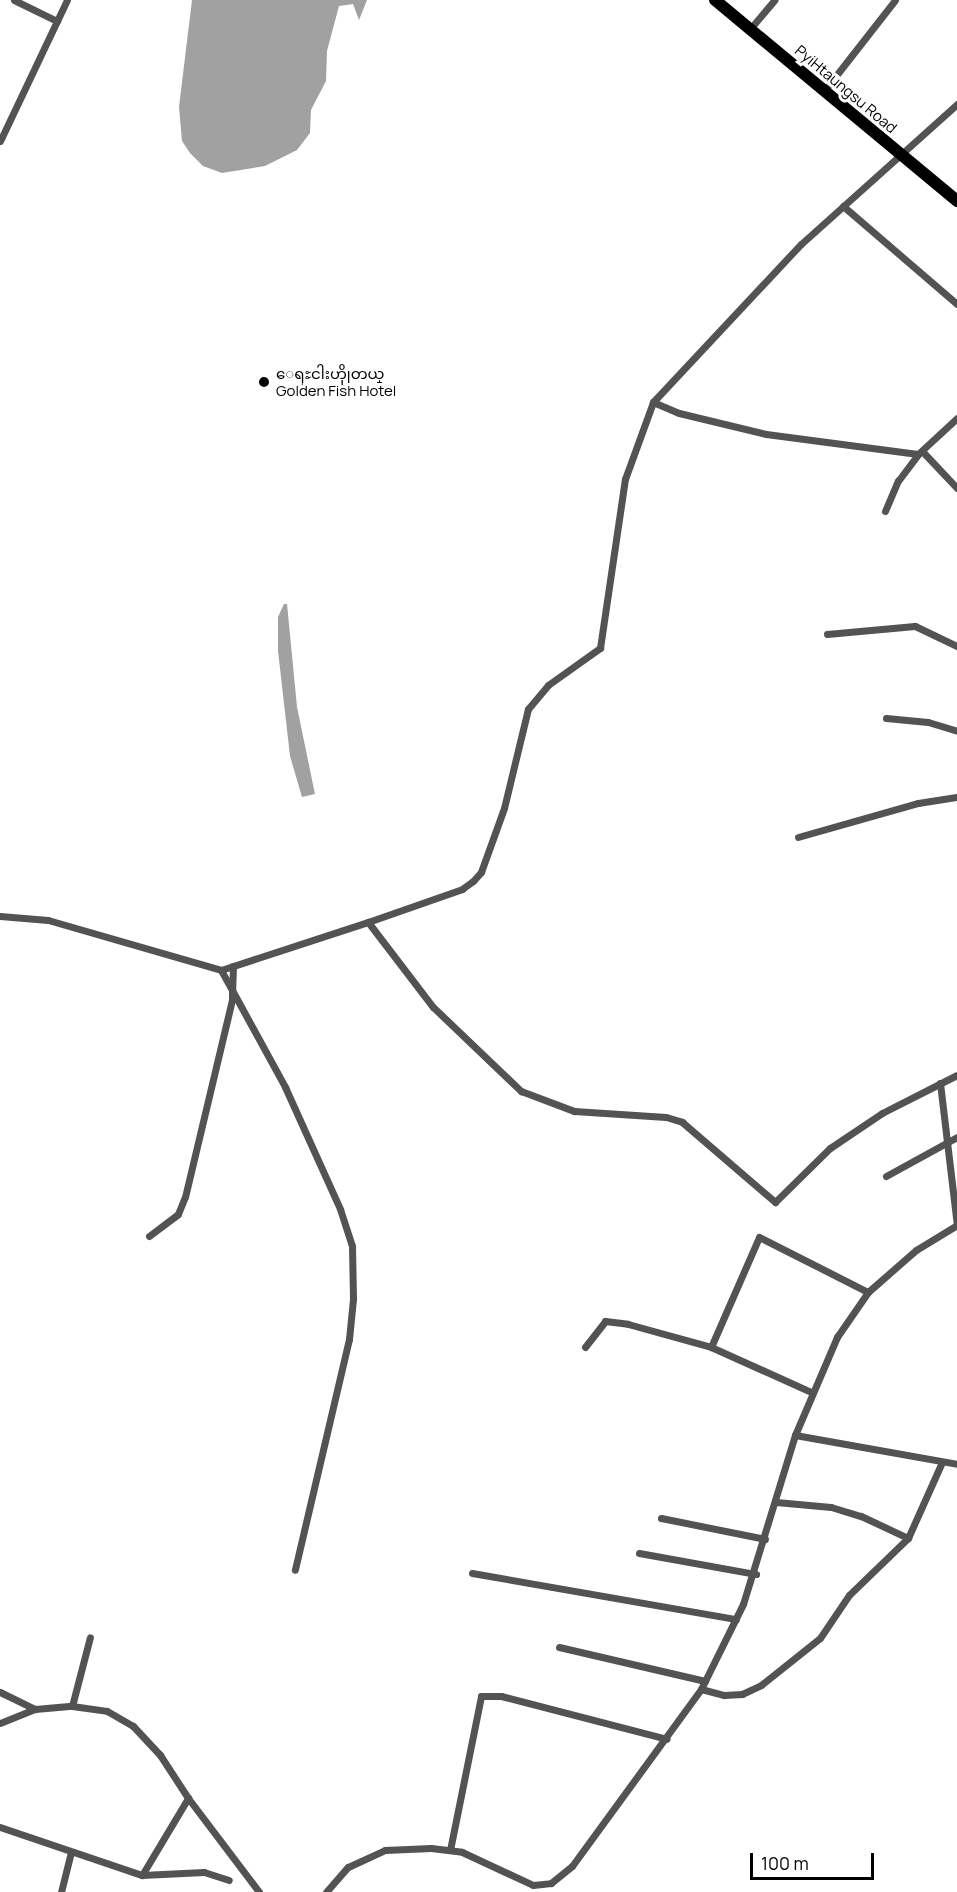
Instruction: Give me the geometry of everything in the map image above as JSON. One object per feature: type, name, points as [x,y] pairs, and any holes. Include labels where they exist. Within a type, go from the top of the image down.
[{"type":"highway","name":"PyiHtaungsu Road","points":[[715,0],[957,201]]},
{"type":"street","points":[[15,0],[57,21]]},
{"type":"street","points":[[0,141],[67,0]]},
{"type":"street","points":[[750,29],[774,0]]},
{"type":"street","points":[[824,91],[895,0]]},
{"type":"street","points":[[0,916],[48,920],[221,970],[462,889],[481,872],[504,808],[528,709],[548,685],[600,648],[625,479],[652,402],[793,252],[957,104]]},
{"type":"street","points":[[843,206],[957,304]]},
{"type":"street","points":[[652,402],[679,413],[766,434],[920,453],[957,488]]},
{"type":"street","points":[[885,511],[898,481],[920,453],[957,418]]},
{"type":"street","points":[[827,634],[915,626],[957,646]]},
{"type":"street","points":[[886,718],[949,726],[957,731]]},
{"type":"street","points":[[798,837],[918,803],[957,797]]},
{"type":"street","points":[[368,922],[433,1007],[521,1091],[574,1110],[666,1117],[682,1122],[775,1202],[830,1149],[882,1113],[957,1075]]},
{"type":"street","points":[[149,1236],[178,1214],[185,1197],[232,990],[233,966]]},
{"type":"street","points":[[221,970],[285,1087],[340,1209],[352,1246],[353,1299],[349,1339],[295,1570]]},
{"type":"street","points":[[326,1892],[348,1867],[385,1850],[462,1852],[533,1885],[551,1883],[572,1866],[667,1739],[701,1689],[756,1574],[795,1435],[811,1392],[837,1337],[868,1292],[916,1250],[957,1225],[940,1083]]},
{"type":"street","points":[[886,1176],[946,1140],[957,1137]]},
{"type":"street","points":[[711,1347],[759,1238],[763,1236],[868,1292]]},
{"type":"street","points":[[585,1347],[605,1321],[711,1347],[811,1392]]},
{"type":"street","points":[[795,1435],[957,1464]]},
{"type":"street","points":[[701,1689],[724,1695],[742,1694],[761,1685],[820,1638],[849,1595],[908,1538],[942,1462]]},
{"type":"street","points":[[776,1502],[831,1507],[861,1516],[908,1538]]},
{"type":"street","points":[[661,1518],[765,1539]]},
{"type":"street","points":[[639,1553],[756,1574]]},
{"type":"street","points":[[472,1573],[736,1618]]},
{"type":"street","points":[[72,1706],[90,1637]]},
{"type":"street","points":[[559,1647],[705,1681]]},
{"type":"street","points":[[0,1692],[35,1709]]},
{"type":"street","points":[[450,1850],[481,1696],[501,1696],[667,1739]]},
{"type":"street","points":[[0,1723],[35,1709],[72,1706],[108,1711],[133,1725],[160,1755],[188,1798],[259,1892]]},
{"type":"street","points":[[142,1875],[188,1798]]},
{"type":"street","points":[[0,1827],[142,1875],[204,1872],[229,1880]]},
{"type":"street","points":[[61,1892],[71,1852]]},
{"type":"shaded area","points":[[192,0],[367,0],[359,20],[353,4],[339,6],[327,51],[326,81],[311,110],[310,133],[297,150],[265,166],[222,173],[203,166],[190,153],[182,141],[179,107]]},
{"type":"shaded area","points":[[284,604],[287,604],[297,707],[315,794],[302,797],[290,756],[278,651],[278,617]]},
{"type":"place","name":"ေရႊငါးဟိုုတယ္ Golden Fish Hotel","points":[[264,382]]}]
